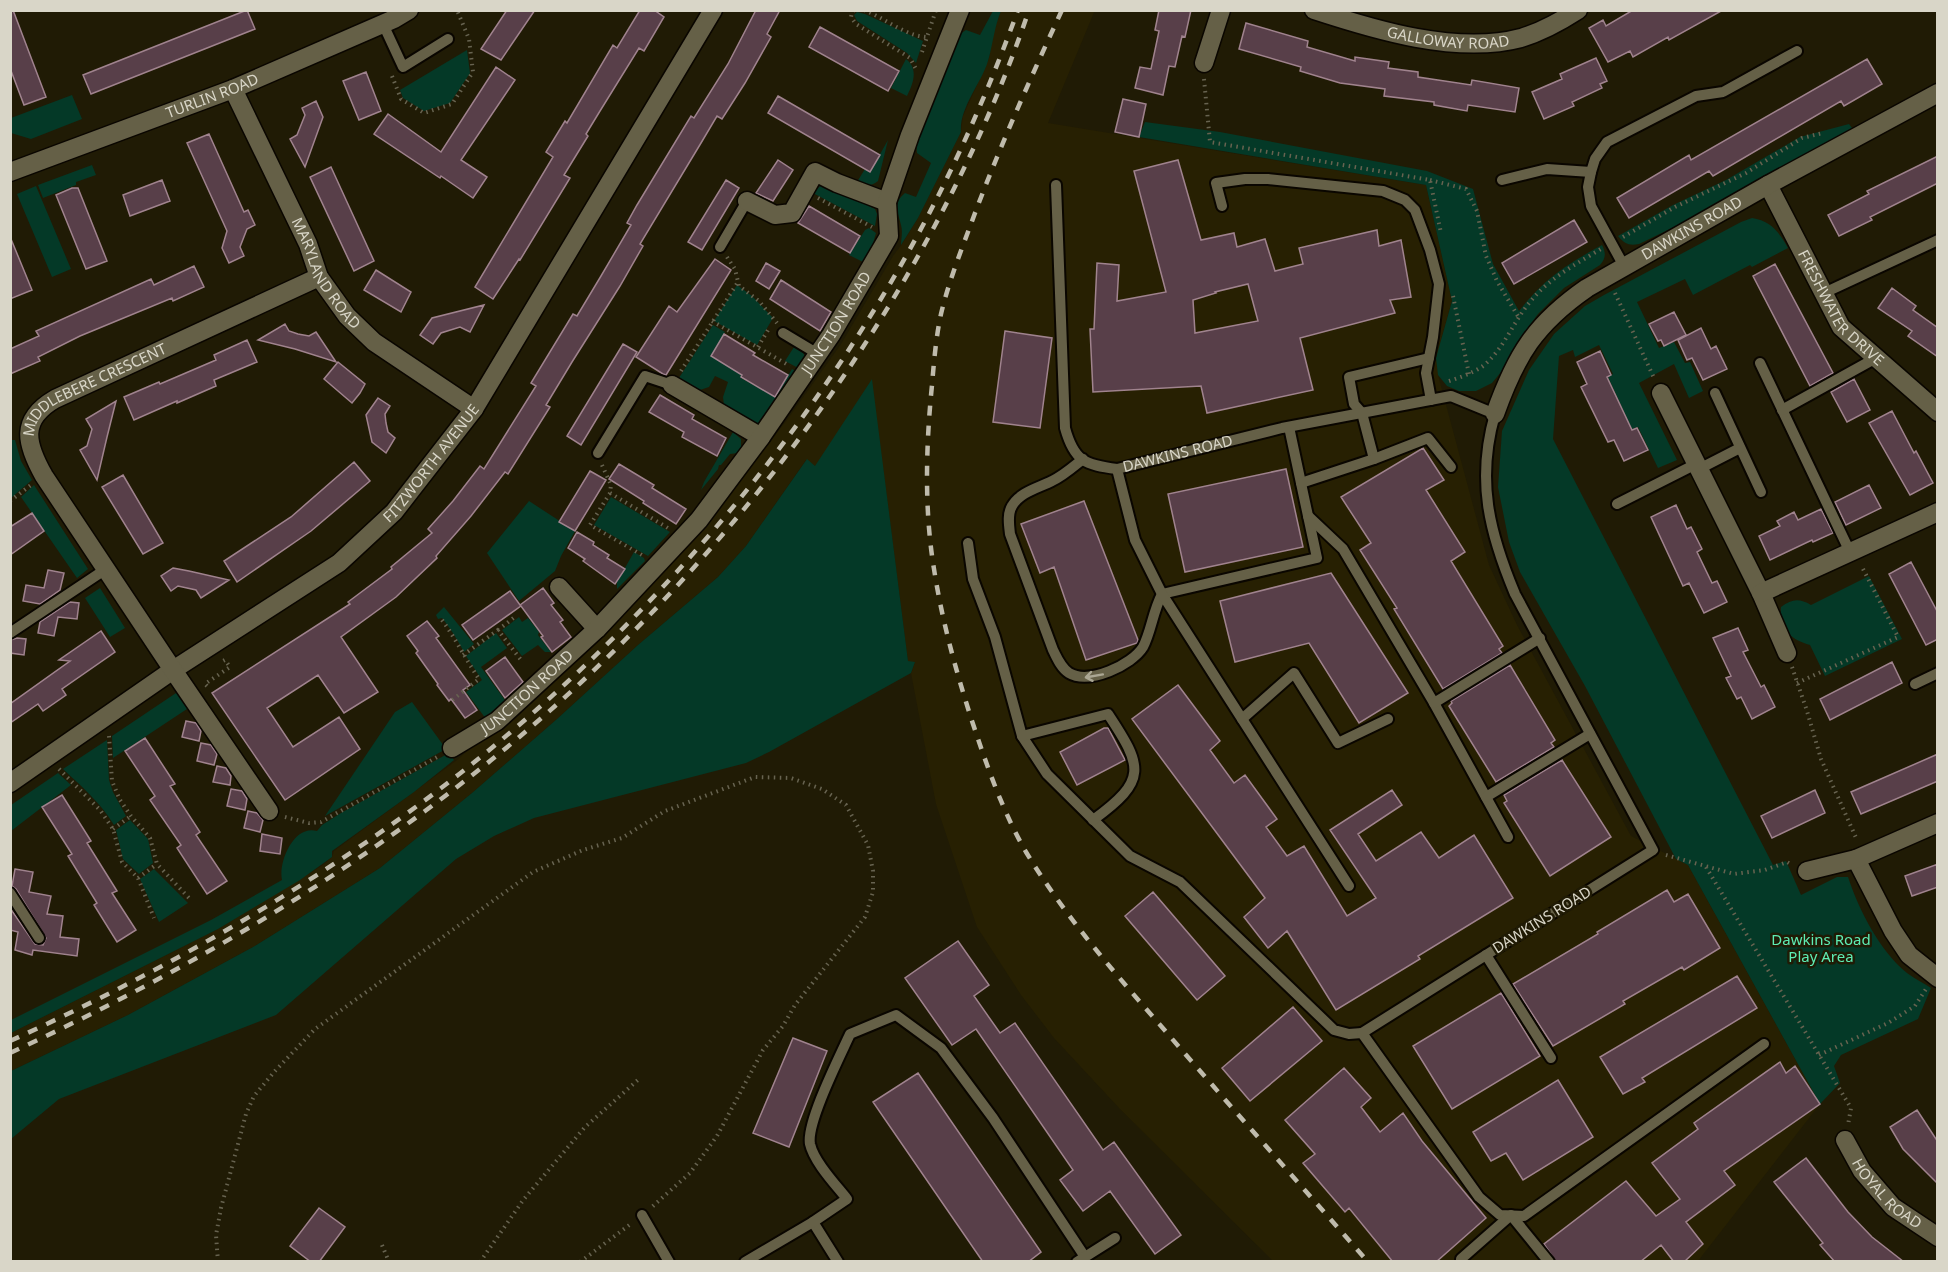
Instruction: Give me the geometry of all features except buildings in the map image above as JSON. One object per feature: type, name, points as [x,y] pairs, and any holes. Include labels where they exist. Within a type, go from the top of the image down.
[{"type":"street","name":"TURLIN ROAD","points":[[10,172],[233,89],[383,24],[409,10]]},
{"type":"street","name":"FITZWORTH AVENUE","points":[[10,783],[173,670],[339,562],[394,512],[474,409],[713,10]]},
{"type":"street","name":"JUNCTION ROAD","points":[[452,748],[496,720],[597,629],[699,520],[818,354],[889,236],[887,202],[910,135],[960,10]]},
{"type":"street","points":[[1204,63],[1221,10]]},
{"type":"street","name":"GALLOWAY ROAD","points":[[1314,10],[1369,28],[1422,39],[1488,42],[1521,38],[1560,22],[1578,10]]},
{"type":"street","name":"MARYLAND ROAD","points":[[233,89],[308,244],[319,277],[347,316],[374,342],[474,409]]},
{"type":"street","name":"DAWKINS ROAD","points":[[1495,414],[1515,364],[1537,331],[1556,310],[1571,299],[1768,186],[1938,93]]},
{"type":"street","points":[[747,201],[775,215],[792,213],[815,172],[887,202]]},
{"type":"street","name":"FRESHWATER DRIVE","points":[[1768,186],[1841,327],[1938,412]]},
{"type":"street","name":"MIDDLEBERE CRESCENT","points":[[269,811],[44,476],[33,455],[29,440],[31,420],[43,406],[319,277]]},
{"type":"street","points":[[672,385],[760,437]]},
{"type":"street","points":[[1661,393],[1761,594],[1787,652]]},
{"type":"street","points":[[1761,594],[1936,517]]},
{"type":"street","points":[[559,586],[597,629]]},
{"type":"street","points":[[1807,871],[1860,857],[1938,823]]},
{"type":"street","points":[[1860,857],[1893,931],[1909,955],[1936,976]]},
{"type":"street","name":"HOYAL ROAD","points":[[1845,1140],[1862,1171],[1893,1207],[1938,1237]]},
{"type":"lane","points":[[383,24],[403,67],[448,39]]},
{"type":"lane","points":[[1625,268],[1591,206],[1588,187],[1595,159],[1607,142],[1696,96],[1723,92],[1797,51]]},
{"type":"lane","points":[[1502,180],[1546,169],[1591,172]]},
{"type":"lane","points":[[1222,206],[1216,183],[1245,179],[1268,179],[1383,191],[1405,200],[1415,210],[1430,250],[1439,284],[1426,373],[1431,400]]},
{"type":"lane","points":[[1056,185],[1065,428],[1070,446],[1083,459],[1094,466],[1117,469]]},
{"type":"lane","points":[[720,247],[747,201]]},
{"type":"lane","points":[[1824,292],[1938,240]]},
{"type":"lane","points":[[783,333],[818,354]]},
{"type":"lane","points":[[1374,459],[1362,413],[1354,404],[1349,377],[1429,358]]},
{"type":"lane","points":[[1782,410],[1876,358]]},
{"type":"lane","points":[[1760,363],[1852,552]]},
{"type":"lane","points":[[597,453],[645,376],[672,385]]},
{"type":"lane","points":[[1715,393],[1761,492]]},
{"type":"lane","name":"DAWKINS ROAD","points":[[1349,886],[1162,594],[1135,540],[1117,469],[1289,427],[1451,396],[1495,414],[1487,461],[1488,502],[1493,534],[1515,594],[1653,850],[1362,1033]]},
{"type":"lane","points":[[1083,459],[1064,474],[1018,499],[1009,515],[1010,534],[1049,640],[1061,665],[1068,673],[1081,678],[1106,673],[1137,654],[1143,646],[1155,607],[1162,594],[1317,558],[1289,427]]},
{"type":"lane","points":[[1301,483],[1428,438],[1451,467]]},
{"type":"lane","points":[[1617,504],[1740,448]]},
{"type":"lane","points":[[1308,516],[1343,549],[1434,703],[1508,837]]},
{"type":"lane","points":[[968,543],[973,579],[995,637],[1022,736],[1047,774],[1130,856],[1180,882],[1334,1030],[1349,1034],[1362,1033],[1479,1197],[1500,1215],[1524,1216],[1764,1044]]},
{"type":"lane","points":[[10,633],[106,569]]},
{"type":"lane","points":[[1434,703],[1540,638]]},
{"type":"lane","points":[[1915,684],[1938,673]]},
{"type":"lane","points":[[1242,719],[1294,674],[1338,743],[1389,719]]},
{"type":"lane","points":[[1022,736],[1108,714],[1128,743],[1136,765],[1131,785],[1118,802],[1093,820]]},
{"type":"lane","points":[[1486,797],[1590,734]]},
{"type":"lane","points":[[10,893],[39,938]]},
{"type":"lane","points":[[1486,955],[1551,1058]]},
{"type":"lane","points":[[745,1262],[847,1199],[814,1154],[810,1142],[817,1107],[850,1034],[896,1015],[941,1048],[993,1119],[1082,1259],[1115,1238]]},
{"type":"lane","points":[[642,1215],[669,1262]]},
{"type":"lane","points":[[1461,1262],[1461,1259],[1511,1215]]},
{"type":"lane","points":[[1511,1215],[1549,1262]]},
{"type":"lane","points":[[813,1222],[838,1262]]},
{"type":"path","points":[[389,69],[401,99],[424,113],[452,104],[474,72],[469,39],[457,10]]},
{"type":"path","points":[[854,10],[851,17],[856,24],[910,58],[916,69]]},
{"type":"path","points":[[864,10],[900,29],[926,37]]},
{"type":"path","points":[[1430,180],[1466,189],[1477,211],[1486,256],[1497,281],[1519,318]]},
{"type":"path","points":[[805,190],[880,231]]},
{"type":"path","points":[[720,247],[735,269],[739,286],[759,301],[775,318],[783,333]]},
{"type":"path","points":[[1608,277],[1661,393]]},
{"type":"path","points":[[672,385],[738,282]]},
{"type":"path","points":[[758,347],[775,318]]},
{"type":"path","points":[[712,321],[792,367]]},
{"type":"path","points":[[597,453],[611,485],[610,493],[590,525],[649,559]]},
{"type":"path","points":[[10,501],[44,476]]},
{"type":"path","points":[[610,493],[674,532]]},
{"type":"path","points":[[1797,683],[1898,637],[1852,552]]},
{"type":"path","points":[[463,655],[516,616]]},
{"type":"path","points":[[442,620],[480,679],[451,701]]},
{"type":"path","points":[[498,630],[521,660]]},
{"type":"path","points":[[1787,652],[1821,759],[1860,857]]},
{"type":"path","points":[[211,692],[205,684],[230,667],[225,660],[217,665]]},
{"type":"path","points":[[109,715],[112,781],[120,800],[150,838],[157,864],[189,898]]},
{"type":"path","points":[[269,811],[300,822],[321,822],[452,748]]},
{"type":"path","points":[[48,758],[100,810],[113,829],[122,862],[138,878],[154,918]]},
{"type":"path","points":[[218,1262],[216,1235],[221,1208],[246,1114],[254,1096],[315,1029],[533,872],[583,850],[622,838],[665,811],[754,777],[791,778],[822,789],[846,805],[868,845],[873,871],[873,892],[865,917],[795,1005],[783,1026],[763,1050],[717,1136],[690,1173],[642,1215],[580,1262]]},
{"type":"path","points":[[113,829],[131,816]]},
{"type":"path","points":[[1653,850],[1734,874],[1765,870],[1787,862],[1807,871]]},
{"type":"path","points":[[138,878],[157,864]]},
{"type":"path","points":[[1706,867],[1851,1108],[1845,1140]]},
{"type":"path","points":[[1819,1055],[1888,1023],[1915,1006],[1936,976]]},
{"type":"path","points":[[480,1262],[524,1199],[585,1127],[638,1080]]},
{"type":"path","points":[[382,1245],[389,1262]]},
{"type":"shaded area","points":[[1095,10],[1048,123],[1426,185],[1452,301],[1440,343],[1438,375],[1489,565],[1517,625],[1631,836],[1688,865],[1820,1104],[1698,1261],[1273,1261],[1120,1109],[1054,1038],[1021,995],[977,927],[936,804],[911,673],[915,662],[908,662],[883,468],[815,466],[806,460],[746,546],[718,577],[472,793],[380,868],[253,947],[128,1015],[11,1071],[11,1033],[218,929],[323,865],[332,857],[334,851],[457,760],[589,647],[720,505],[787,420],[841,344],[918,218],[961,132],[963,116],[989,58],[994,28],[1001,11]]},
{"type":"green space","points":[[993,11],[1001,11],[985,70],[963,114],[961,132],[918,218],[901,245],[902,228],[897,208],[898,201],[905,193],[916,197],[931,163],[917,153],[916,143],[960,34],[966,30],[980,35]]},
{"type":"green space","points":[[857,12],[923,41],[916,63],[907,53],[857,21],[854,15]]},
{"type":"green space","points":[[467,50],[470,73],[450,103],[424,111],[403,98],[400,90]]},
{"type":"green space","points":[[906,59],[914,72],[913,82],[907,96],[891,88]]},
{"type":"green space","points":[[72,95],[82,119],[31,139],[11,133],[11,118]]},
{"type":"green space","points":[[1145,122],[1220,132],[1427,171],[1473,189],[1493,264],[1519,311],[1547,281],[1577,259],[1602,245],[1604,258],[1600,265],[1564,288],[1538,314],[1516,344],[1506,366],[1492,383],[1476,391],[1459,391],[1447,386],[1438,375],[1436,358],[1452,301],[1426,185],[1139,137]]},
{"type":"green space","points":[[1849,124],[1855,132],[1699,215],[1639,244],[1627,244],[1618,236],[1673,205],[1726,180],[1800,137]]},
{"type":"green space","points":[[888,140],[878,181],[868,185],[857,182],[865,169],[870,172]]},
{"type":"green space","points":[[92,165],[96,175],[43,198],[38,185]]},
{"type":"green space","points":[[821,185],[875,209],[877,214],[875,226],[813,193]]},
{"type":"green space","points":[[36,186],[71,269],[52,277],[17,194]]},
{"type":"green space","name":"Dawkins Road Play Area","points":[[1752,218],[1759,219],[1774,228],[1788,248],[1693,295],[1685,279],[1637,302],[1659,348],[1674,342],[1685,363],[1690,362],[1703,391],[1689,398],[1674,364],[1639,383],[1677,460],[1658,468],[1638,427],[1632,429],[1608,377],[1613,374],[1599,345],[1575,357],[1573,350],[1559,356],[1553,439],[1773,865],[1786,861],[1801,895],[1837,877],[1848,877],[1864,916],[1879,941],[1897,964],[1931,988],[1918,1019],[1841,1055],[1834,1066],[1840,1083],[1820,1104],[1688,865],[1676,859],[1585,686],[1520,572],[1509,542],[1498,487],[1502,431],[1529,370],[1554,334],[1585,306]]},
{"type":"green space","points":[[869,228],[876,233],[865,263],[849,255],[865,230]]},
{"type":"green space","points":[[737,285],[752,296],[773,318],[757,345],[714,321]]},
{"type":"green space","points":[[713,325],[725,332],[711,356],[742,374],[741,378],[775,397],[792,369],[797,372],[759,425],[751,423],[724,405],[723,397],[728,382],[715,376],[709,387],[700,390],[677,381]]},
{"type":"green space","points":[[794,347],[802,350],[806,359],[800,369],[785,361]]},
{"type":"green space","points":[[872,379],[908,661],[915,662],[911,673],[746,763],[534,818],[494,836],[456,859],[276,1015],[59,1099],[11,1139],[11,1071],[128,1015],[253,947],[380,868],[472,793],[718,577],[746,546],[807,459],[815,466]]},
{"type":"green space","points":[[733,432],[741,439],[738,453],[730,454],[719,465],[701,490],[704,482]]},
{"type":"green space","points":[[11,440],[15,440],[21,461],[32,480],[11,498]]},
{"type":"green space","points":[[34,485],[88,569],[77,578],[21,497]]},
{"type":"green space","points":[[611,497],[670,532],[648,556],[594,525]]},
{"type":"green space","points":[[529,501],[575,531],[555,571],[519,601],[487,553]]},
{"type":"green space","points":[[634,552],[645,561],[617,589],[617,582]]},
{"type":"green space","points":[[1869,576],[1902,639],[1825,676],[1810,645],[1797,640],[1787,632],[1782,621],[1781,607],[1796,600],[1811,605]]},
{"type":"green space","points":[[100,588],[125,628],[110,637],[85,598]]},
{"type":"green space","points":[[444,607],[474,644],[464,652],[442,618],[438,619],[436,615]]},
{"type":"green space","points":[[519,617],[522,622],[528,618],[551,652],[545,652],[538,645],[522,656],[502,630]]},
{"type":"green space","points":[[496,633],[507,648],[481,667],[507,703],[486,719],[466,692],[482,680],[466,656]]},
{"type":"green space","points":[[179,691],[189,702],[187,709],[113,758],[112,736]]},
{"type":"green space","points":[[412,702],[446,749],[325,816],[395,712]]},
{"type":"green space","points":[[107,740],[109,780],[126,816],[114,825],[97,802],[63,769]]},
{"type":"green space","points":[[449,753],[454,760],[332,851],[332,857],[300,880],[218,929],[11,1033],[11,1020],[211,920],[282,880],[281,872],[285,855],[289,846],[301,833],[309,830],[317,831],[341,813]]},
{"type":"green space","points":[[58,773],[71,785],[11,831],[11,805]]},
{"type":"green space","points":[[130,820],[148,839],[153,863],[139,874],[123,859],[116,830]]},
{"type":"green space","points":[[154,869],[188,903],[159,922],[140,879]]},
{"type":"railway","points":[[10,1041],[185,953],[242,921],[352,852],[458,775],[517,726],[575,675],[630,621],[734,506],[782,445],[869,318],[913,244],[952,168],[987,90],[1018,10]]},
{"type":"railway","points":[[10,1053],[70,1025],[187,964],[244,931],[355,860],[462,783],[553,708],[641,624],[724,533],[801,437],[871,335],[933,229],[986,120],[1029,10]]},
{"type":"railway","points":[[1062,10],[985,187],[952,276],[939,323],[928,431],[927,500],[934,569],[945,627],[966,702],[996,788],[1017,836],[1056,898],[1125,984],[1368,1262]]}]
